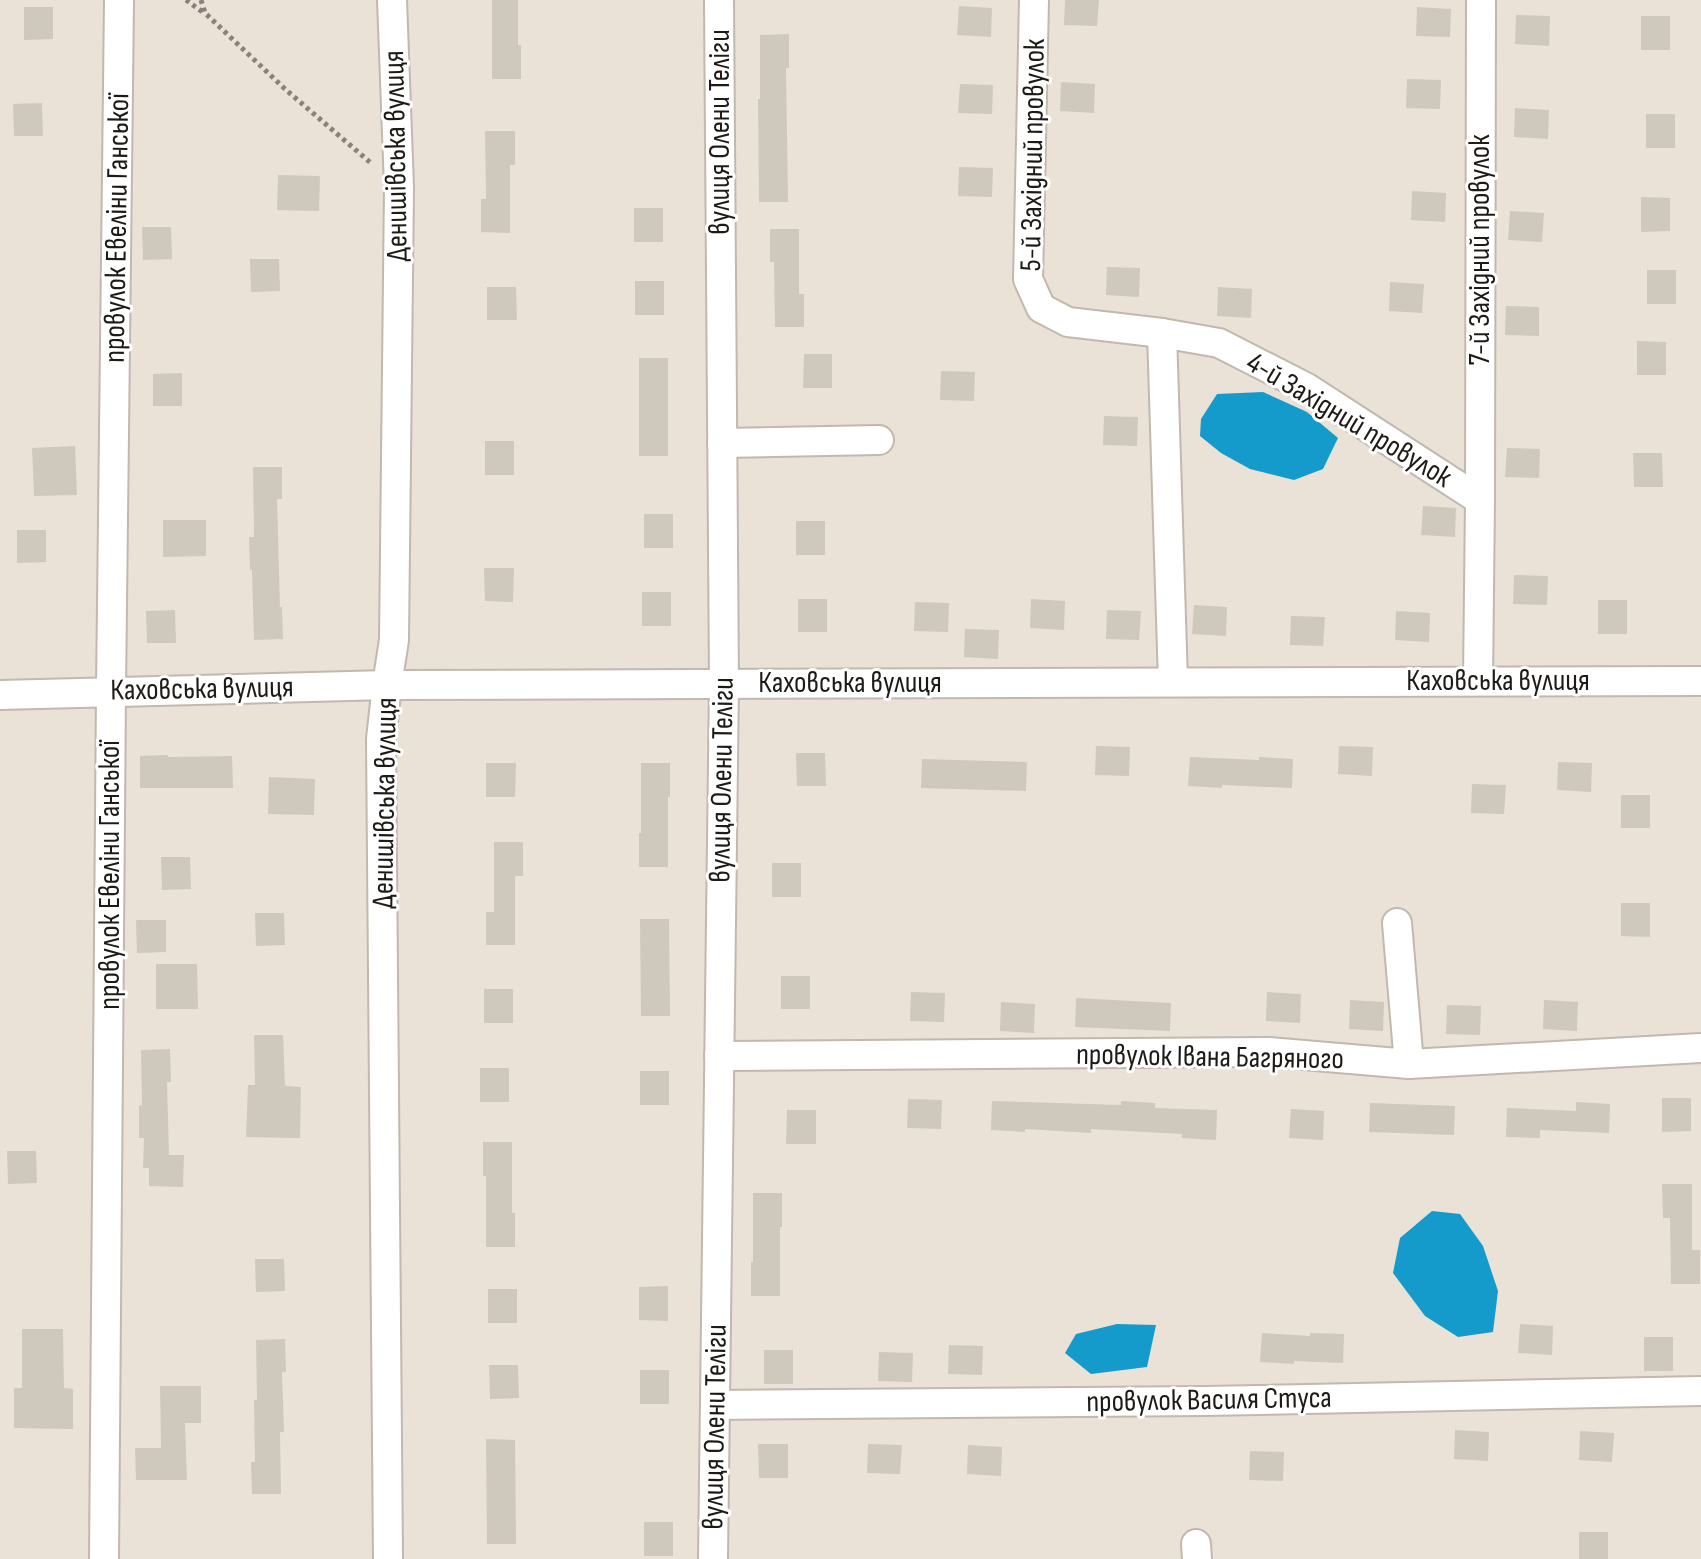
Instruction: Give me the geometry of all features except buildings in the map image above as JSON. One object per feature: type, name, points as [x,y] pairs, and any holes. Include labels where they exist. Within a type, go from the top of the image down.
[{"type":"street","name":"провулок Евеліни Ганської","points":[[104,1559],[119,0]]},
{"type":"street","name":"Денишівська вулиця","points":[[388,1559],[381,739],[394,640],[399,187],[392,0]]},
{"type":"street","name":"вулиця Олени Теліги","points":[[713,1559],[724,683],[719,0]]},
{"type":"street","name":"5-й Західний провулок","points":[[1034,0],[1028,279],[1041,308]]},
{"type":"street","name":"7-й Західний провулок","points":[[1480,500],[1481,0]]},
{"type":"street","name":"4-й Західний провулок","points":[[1041,308],[1068,322],[1219,343],[1307,388],[1480,500],[1478,681]]},
{"type":"street","points":[[1162,333],[1173,682]]},
{"type":"street","points":[[722,443],[879,440]]},
{"type":"street","name":"Каховська вулиця","points":[[0,695],[387,685],[1701,681]]},
{"type":"street","points":[[1397,923],[1409,1064]]},
{"type":"street","name":"провулок Івана Багряного","points":[[719,1056],[1268,1052],[1409,1064],[1701,1048]]},
{"type":"street","name":"провулок Василя Стуса","points":[[716,1405],[1220,1401],[1701,1391]]},
{"type":"path","points":[[186,0],[205,13],[285,89],[399,187]]},
{"type":"path","points":[[201,0],[205,13]]},
{"type":"water","points":[[1263,392],[1307,412],[1338,438],[1323,469],[1294,480],[1250,469],[1221,453],[1200,436],[1201,419],[1217,394]]},
{"type":"water","points":[[1432,1211],[1460,1214],[1483,1246],[1498,1291],[1493,1332],[1458,1337],[1425,1316],[1393,1273],[1400,1238]]},
{"type":"water","points":[[1117,1324],[1156,1325],[1147,1367],[1091,1374],[1065,1353],[1076,1334]]}]
